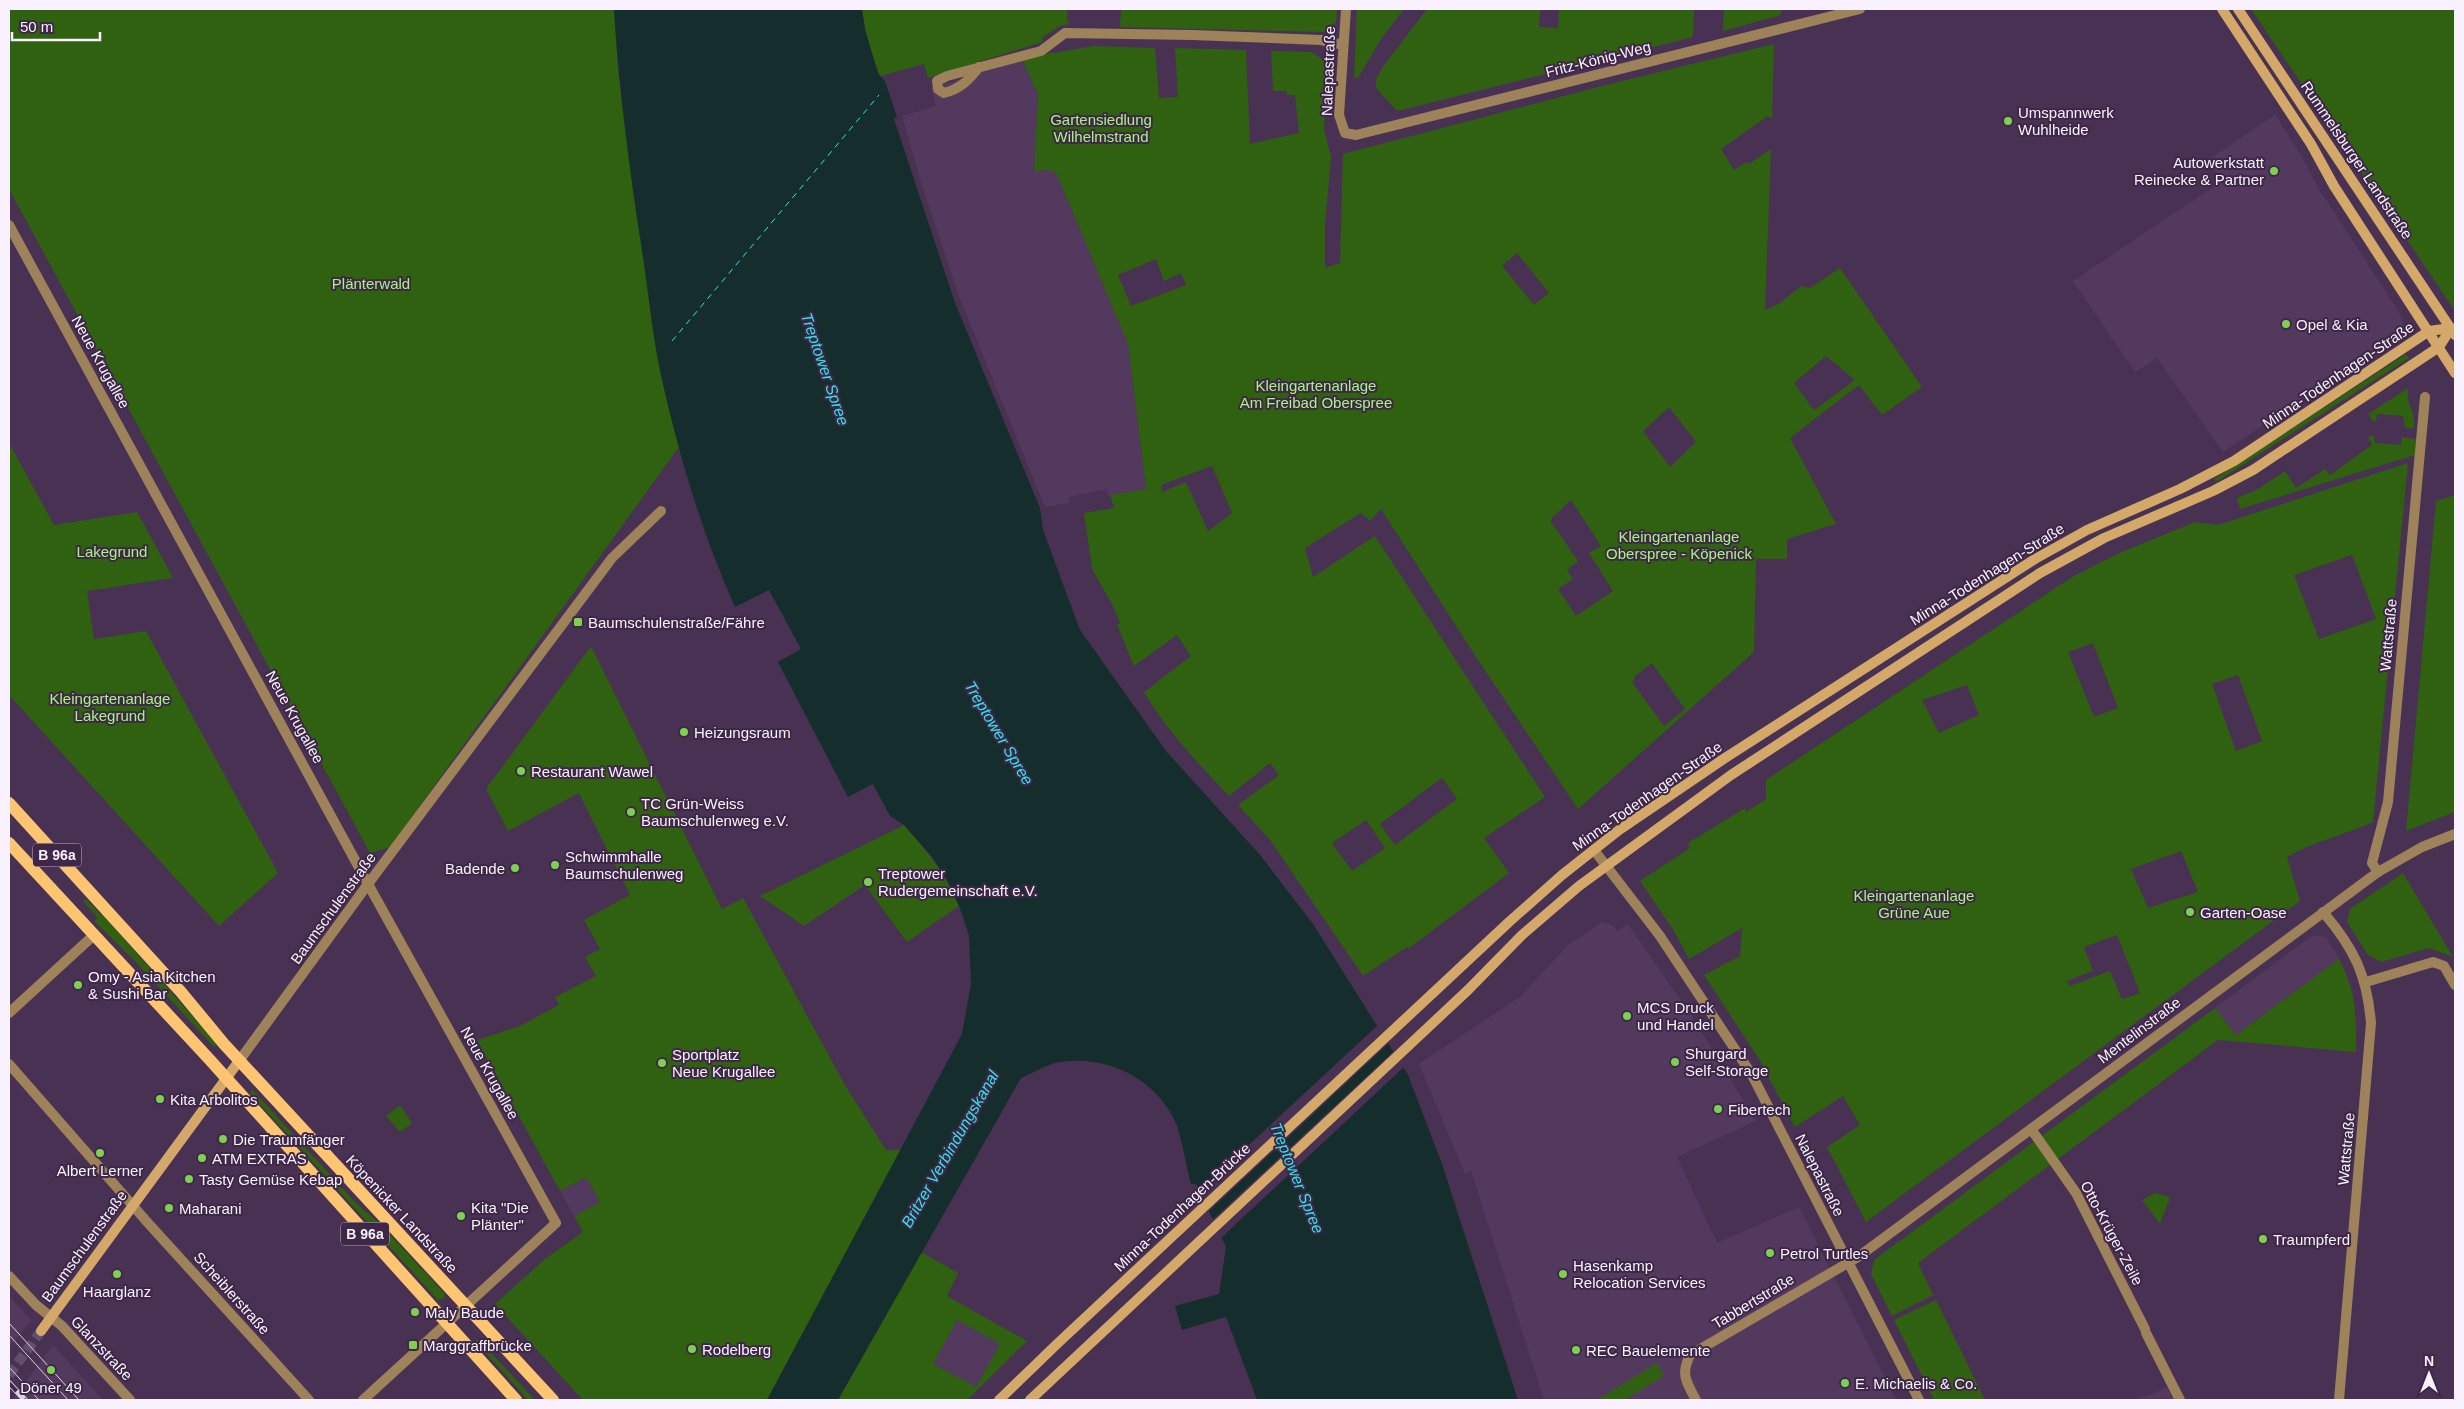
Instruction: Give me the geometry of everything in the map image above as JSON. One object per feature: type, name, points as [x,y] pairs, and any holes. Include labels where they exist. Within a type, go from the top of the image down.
[{"type":"main road","name":"Rummelsburger Landstraße","points":[[2222,9],[2311,144],[2334,186],[2455,373]]},
{"type":"main road","name":"Rummelsburger Landstraße","points":[[2238,9],[2453,332]]},
{"type":"main road","name":"Minna-Todenhagen-Straße","points":[[1452,975],[1535,899],[1594,850],[1724,758],[2035,559],[2087,530],[2180,489],[2234,461],[2429,331],[2453,332]]},
{"type":"main road","name":"Minna-Todenhagen-Straße","points":[[1030,1400],[1468,990],[1522,935],[1606,866],[1731,775],[2040,573],[2104,538],[2213,491],[2253,470],[2439,347],[2453,332]]},
{"type":"main road","name":"Köpenicker Landstraße","points":[[9,802],[181,992],[239,1061],[553,1400]]},
{"type":"main road","name":"B 96a","points":[[9,843],[226,1078],[516,1400]]},
{"type":"main road","name":"Minna-Todenhagen-Brücke","points":[[999,1400],[1452,975]]},
{"type":"main road","name":"Baumschulenstraße","points":[[41,1331],[239,1061]]},
{"type":"street","name":"Nalepastraße","points":[[1345,133],[1339,115],[1346,9]]},
{"type":"street","name":"Fritz-König-Weg","points":[[1345,133],[1356,135],[1860,9]]},
{"type":"street","points":[[979,67],[1041,51],[1065,33],[1302,39],[1343,45]]},
{"type":"street","name":"Neue Krugallee","points":[[9,225],[368,884],[556,1223],[466,1307]]},
{"type":"street","name":"Wattstraße","points":[[2378,872],[2372,863],[2388,802],[2425,397]]},
{"type":"street","name":"Baumschulenstraße","points":[[239,1061],[368,884],[612,558],[661,511]]},
{"type":"street","name":"Mentelinstraße","points":[[1848,1262],[2378,872],[2422,846],[2455,834]]},
{"type":"street","name":"Nalepastraße","points":[[1594,850],[1660,936],[1752,1075],[1919,1400]]},
{"type":"street","name":"Wattstraße","points":[[2323,912],[2356,962],[2366,982],[2371,1022],[2370,1052],[2339,1400]]},
{"type":"street","points":[[9,1013],[94,935]]},
{"type":"street","points":[[2366,982],[2433,962],[2444,966],[2455,985]]},
{"type":"street","name":"Scheiblerstraße","points":[[9,1064],[310,1400]]},
{"type":"street","name":"Otto-Krüger-Zeile","points":[[2031,1129],[2076,1193],[2180,1400]]},
{"type":"street","name":"Tabbertstraße","points":[[1696,1400],[1684,1378],[1686,1363],[1690,1355],[1848,1262]]},
{"type":"street","name":"Glanzstraße","points":[[9,1276],[36,1305],[62,1326],[130,1400]]},
{"type":"street","points":[[363,1400],[466,1307]]},
{"type":"shaded area","points":[[1022,60],[1038,94],[1034,171],[1051,170],[1057,175],[1128,344],[1146,489],[1108,496],[1107,489],[1069,497],[1069,503],[1045,507],[960,299],[922,185],[902,116],[936,106],[931,88]]},
{"type":"shaded area","points":[[2275,115],[2302,157],[2319,189],[2401,315],[2403,327],[2398,335],[2223,452],[2157,358],[2135,372],[2073,281],[2221,182],[2208,160]]},
{"type":"shaded area","points":[[1602,922],[1613,925],[1617,931],[1628,924],[1693,1018],[1756,1121],[1677,1157],[1717,1243],[1799,1207],[1896,1400],[1544,1400],[1471,1171],[1465,1174],[1419,1064],[1520,997],[1568,945]]},
{"type":"shaded area","points":[[2313,935],[2326,937],[2339,959],[2236,1035],[2215,1008]]},
{"type":"shaded area","points":[[586,1177],[600,1202],[574,1216],[560,1191]]},
{"type":"shaded area","points":[[9,1296],[31,1320],[9,1348]]},
{"type":"shaded area","points":[[957,1320],[1000,1344],[976,1387],[933,1364]]},
{"type":"shaded area","points":[[53,1345],[103,1400],[12,1400]]},
{"type":"shaded area","points":[[2167,1387],[2174,1400],[2132,1400],[2154,1393]]},
{"type":"green space","name":"Plänterwald","points":[[9,9],[614,9],[618,70],[633,190],[662,379],[679,447],[390,847],[370,853],[9,189]]},
{"type":"green space","points":[[862,9],[1067,9],[1067,21],[1070,24],[1060,26],[1043,37],[1042,42],[928,78],[924,64],[881,76],[871,55]]},
{"type":"green space","points":[[1121,9],[1337,9],[1336,22],[1325,32],[1120,27]]},
{"type":"green space","points":[[1357,9],[1404,9],[1381,39],[1358,78],[1354,77]]},
{"type":"green space","points":[[1427,9],[1540,9],[1539,27],[1558,28],[1559,9],[1694,9],[1693,37],[1397,111],[1376,88],[1376,79],[1382,68]]},
{"type":"green space","points":[[1724,9],[1781,9],[1781,15],[1723,31]]},
{"type":"green space","points":[[2251,9],[2455,9],[2455,311]]},
{"type":"green space","points":[[1774,44],[1772,119],[1768,116],[1721,149],[1734,170],[1747,162],[1749,164],[1771,149],[1765,310],[1780,303],[1801,286],[1810,288],[1840,268],[1922,387],[1882,415],[1859,385],[1790,438],[1836,524],[1787,539],[1787,559],[1756,559],[1754,652],[1578,809],[1476,657],[1381,509],[1370,521],[1361,513],[1305,548],[1313,577],[1375,536],[1545,797],[1484,838],[1509,873],[1409,948],[1407,947],[1363,976],[1270,840],[1238,805],[1279,775],[1270,763],[1229,796],[1194,758],[1162,720],[1144,692],[1191,656],[1177,635],[1134,666],[1117,625],[1120,623],[1113,606],[1092,569],[1084,513],[1114,508],[1110,495],[1146,489],[1128,344],[1057,175],[1051,170],[1034,171],[1038,94],[1022,60],[1093,46],[1155,48],[1159,98],[1178,97],[1175,48],[1246,50],[1250,144],[1299,133],[1295,95],[1287,95],[1286,91],[1273,91],[1271,51],[1312,52],[1327,63],[1324,129],[1331,157],[1325,225],[1325,268],[1340,263],[1343,154],[1602,86]],"holes":[[[1517,253],[1549,293],[1534,305],[1502,266]],[[1156,259],[1164,281],[1181,273],[1186,285],[1131,306],[1118,275]],[[1826,356],[1855,380],[1814,410],[1794,383]],[[1669,407],[1696,442],[1670,467],[1643,431]],[[1212,466],[1232,513],[1208,531],[1186,482],[1162,492],[1161,485]],[[1571,500],[1601,546],[1589,553],[1613,591],[1576,616],[1558,589],[1573,579],[1567,570],[1578,561],[1550,520]],[[1652,663],[1685,709],[1664,726],[1632,682],[1635,679],[1634,677]],[[1442,778],[1457,799],[1395,845],[1380,824]],[[1366,820],[1385,848],[1352,871],[1332,843]]]},
{"type":"green space","points":[[2406,354],[2409,358],[2216,482],[2214,479]]},
{"type":"green space","points":[[2408,388],[2408,400],[2414,417],[2414,428],[2405,428],[2403,416],[2377,414],[2376,421],[2373,421],[2368,414]]},
{"type":"green space","points":[[2374,436],[2375,443],[2401,445],[2402,437],[2416,439],[2415,455],[2240,509],[2237,498],[2258,489],[2285,471],[2296,488],[2325,469],[2330,475],[2372,445],[2368,438]]},
{"type":"green space","name":"Kleingartenanlage Lakegrund","points":[[9,443],[54,525],[137,512],[173,578],[87,591],[94,639],[146,631],[278,873],[219,926],[9,695]]},
{"type":"green space","name":"Kleingartenanlage Grüne Aue","points":[[2408,463],[2373,822],[2297,851],[2287,857],[2300,901],[1866,1222],[1827,1147],[1860,1125],[1843,1096],[1795,1127],[1759,1059],[1704,975],[1740,956],[1742,928],[1689,959],[1674,931],[1640,881],[1690,848],[1688,843],[1745,808],[1746,812],[1766,799],[1766,780],[2072,577],[2117,554],[2195,522],[2218,525]],"holes":[[[2352,555],[2376,619],[2319,639],[2294,575]],[[2093,643],[2118,708],[2094,717],[2068,652]],[[2238,675],[2262,741],[2236,751],[2212,684]],[[1967,685],[1979,715],[1939,733],[1922,700]],[[2181,851],[2198,892],[2148,908],[2131,869]],[[2117,935],[2140,993],[2122,999],[2110,971],[2070,986],[2067,981],[2093,971],[2084,947]]]},
{"type":"green space","points":[[2455,495],[2455,812],[2406,831],[2436,501]]},
{"type":"green space","points":[[591,646],[722,909],[743,898],[846,1087],[886,1150],[901,1150],[767,1400],[583,1400],[495,1304],[545,1259],[583,1232],[574,1216],[600,1202],[586,1177],[560,1191],[477,1040],[520,1026],[559,1005],[555,997],[596,976],[585,957],[600,949],[584,920],[630,895],[579,793],[508,831],[486,789]]},
{"type":"green space","name":"Treptower Rudergemeinschaft e.V.","points":[[904,825],[941,872],[959,906],[907,942],[865,885],[804,926],[760,896]]},
{"type":"green space","points":[[2403,873],[2453,957],[2429,948],[2381,962],[2368,955],[2347,922],[2350,909]]},
{"type":"green space","points":[[82,900],[87,900],[102,914],[217,1044],[214,1047],[134,960],[94,921],[98,918]]},
{"type":"green space","points":[[2339,959],[2349,983],[2354,1004],[2356,1052],[2218,1040],[1918,1263],[1933,1295],[1892,1316],[1871,1274],[1874,1260],[2215,1008],[2236,1035]]},
{"type":"green space","points":[[252,1089],[356,1203],[380,1224],[444,1293],[445,1298],[438,1300],[250,1093]]},
{"type":"green space","points":[[400,1105],[412,1123],[400,1132],[386,1116]]},
{"type":"green space","points":[[2155,1193],[2170,1197],[2160,1224],[2142,1200]]},
{"type":"green space","points":[[921,1252],[958,1273],[947,1296],[1027,1341],[967,1400],[838,1400]],"holes":[[[957,1320],[1000,1344],[976,1387],[933,1364]]]},
{"type":"green space","points":[[1936,1300],[1985,1400],[1934,1400],[1894,1320]]},
{"type":"green space","points":[[478,1339],[535,1400],[528,1400],[475,1341]]},
{"type":"green space","points":[[1657,1363],[1664,1376],[1624,1400],[1597,1400]]},
{"type":"water","points":[[614,9],[862,9],[865,29],[875,63],[879,75],[885,81],[897,117],[894,119],[955,303],[1040,508],[1043,530],[1080,630],[1166,751],[1260,855],[1313,924],[1408,1075],[1442,1164],[1518,1400],[1257,1400],[1226,1317],[1182,1330],[1175,1306],[1219,1294],[1226,1247],[1196,1184],[1191,1184],[1181,1140],[1173,1117],[1164,1103],[1139,1080],[1110,1066],[1094,1062],[1077,1061],[1055,1063],[1021,1078],[838,1400],[767,1400],[962,1034],[971,984],[969,935],[947,880],[933,858],[904,825],[890,816],[873,784],[848,797],[778,662],[801,649],[769,590],[735,607],[712,551],[684,467],[656,350],[626,133]]},
{"type":"pier","points":[[1378,1025],[1390,1042],[1207,1213],[1197,1193]]},
{"type":"pier","points":[[1395,1050],[1405,1066],[1220,1239],[1211,1221]]},
{"type":"ferry route","points":[[672,341],[879,95]]},
{"type":"tunnel","points":[[9,1375],[41,1331]]},
{"type":"tram line","points":[[9,1323],[79,1400]]},
{"type":"tram line","points":[[9,1335],[68,1400]]},
{"type":"tram line","points":[[9,1367],[39,1400]]},
{"type":"railway","points":[[9,1383],[25,1400]]},
{"type":"place","name":"Umspannwerk Wuhlheide","points":[[2008,121]]},
{"type":"place","name":"Autowerkstatt Reinecke & Partner","points":[[2274,171]]},
{"type":"place","name":"Opel & Kia","points":[[2286,324]]},
{"type":"place","name":"Baumschulenstraße/Fähre","points":[[578,622]]},
{"type":"place","name":"Heizungsraum","points":[[684,732]]},
{"type":"place","name":"Restaurant Wawel","points":[[521,771]]},
{"type":"place","name":"TC Grün-Weiss Baumschulenweg e.V.","points":[[631,812]]},
{"type":"place","name":"Schwimmhalle Baumschulenweg","points":[[555,865]]},
{"type":"place","name":"Badende","points":[[515,868]]},
{"type":"place","name":"Treptower Rudergemeinschaft e.V.","points":[[868,882]]},
{"type":"place","name":"Garten-Oase","points":[[2190,912]]},
{"type":"place","name":"Omy - Asia Kitchen & Sushi Bar","points":[[78,985]]},
{"type":"place","name":"MCS Druck und Handel","points":[[1627,1016]]},
{"type":"place","name":"Shurgard Self-Storage","points":[[1675,1062]]},
{"type":"place","name":"Sportplatz Neue Krugallee","points":[[662,1063]]},
{"type":"place","name":"Kita Arbolitos","points":[[160,1099]]},
{"type":"place","name":"Fibertech","points":[[1718,1109]]},
{"type":"place","name":"Die Traumfänger","points":[[223,1139]]},
{"type":"place","name":"Albert Lerner","points":[[100,1153]]},
{"type":"place","name":"ATM EXTRAS","points":[[202,1158]]},
{"type":"place","name":"Tasty Gemüse Kebap","points":[[189,1179]]},
{"type":"place","name":"Maharani","points":[[169,1208]]},
{"type":"place","name":"Kita \"Die Plänter\"","points":[[461,1216]]},
{"type":"place","name":"Traumpferd","points":[[2263,1239]]},
{"type":"place","name":"Petrol Turtles","points":[[1770,1253]]},
{"type":"place","name":"Haarglanz","points":[[117,1274]]},
{"type":"place","name":"Hasenkamp Relocation Services","points":[[1563,1274]]},
{"type":"place","name":"Maly Baude","points":[[415,1312]]},
{"type":"place","name":"Marggraffbrücke","points":[[413,1345]]},
{"type":"place","name":"Rodelberg","points":[[692,1349]]},
{"type":"place","name":"REC Bauelemente","points":[[1576,1350]]},
{"type":"place","name":"Döner 49","points":[[51,1370]]},
{"type":"place","name":"E. Michaelis & Co.","points":[[1845,1383]]},
{"type":"park label","name":"Gartensiedlung Wilhelmstrand","points":[[1101,128]]},
{"type":"park label","name":"Kleingartenanlage Am Freibad Oberspree","points":[[1316,394]]},
{"type":"park label","name":"Kleingartenanlage Oberspree - Köpenick","points":[[1679,544]]},
{"type":"park label","name":"Lakegrund","points":[[112,551]]},
{"type":"water label","name":"Treptower Spree","points":[[825,369]]},
{"type":"water label","name":"Treptower Spree","points":[[999,733]]},
{"type":"water label","name":"Britzer Verbindungskanal","points":[[950,1149]]},
{"type":"water label","name":"Treptower Spree","points":[[1297,1178]]}]
